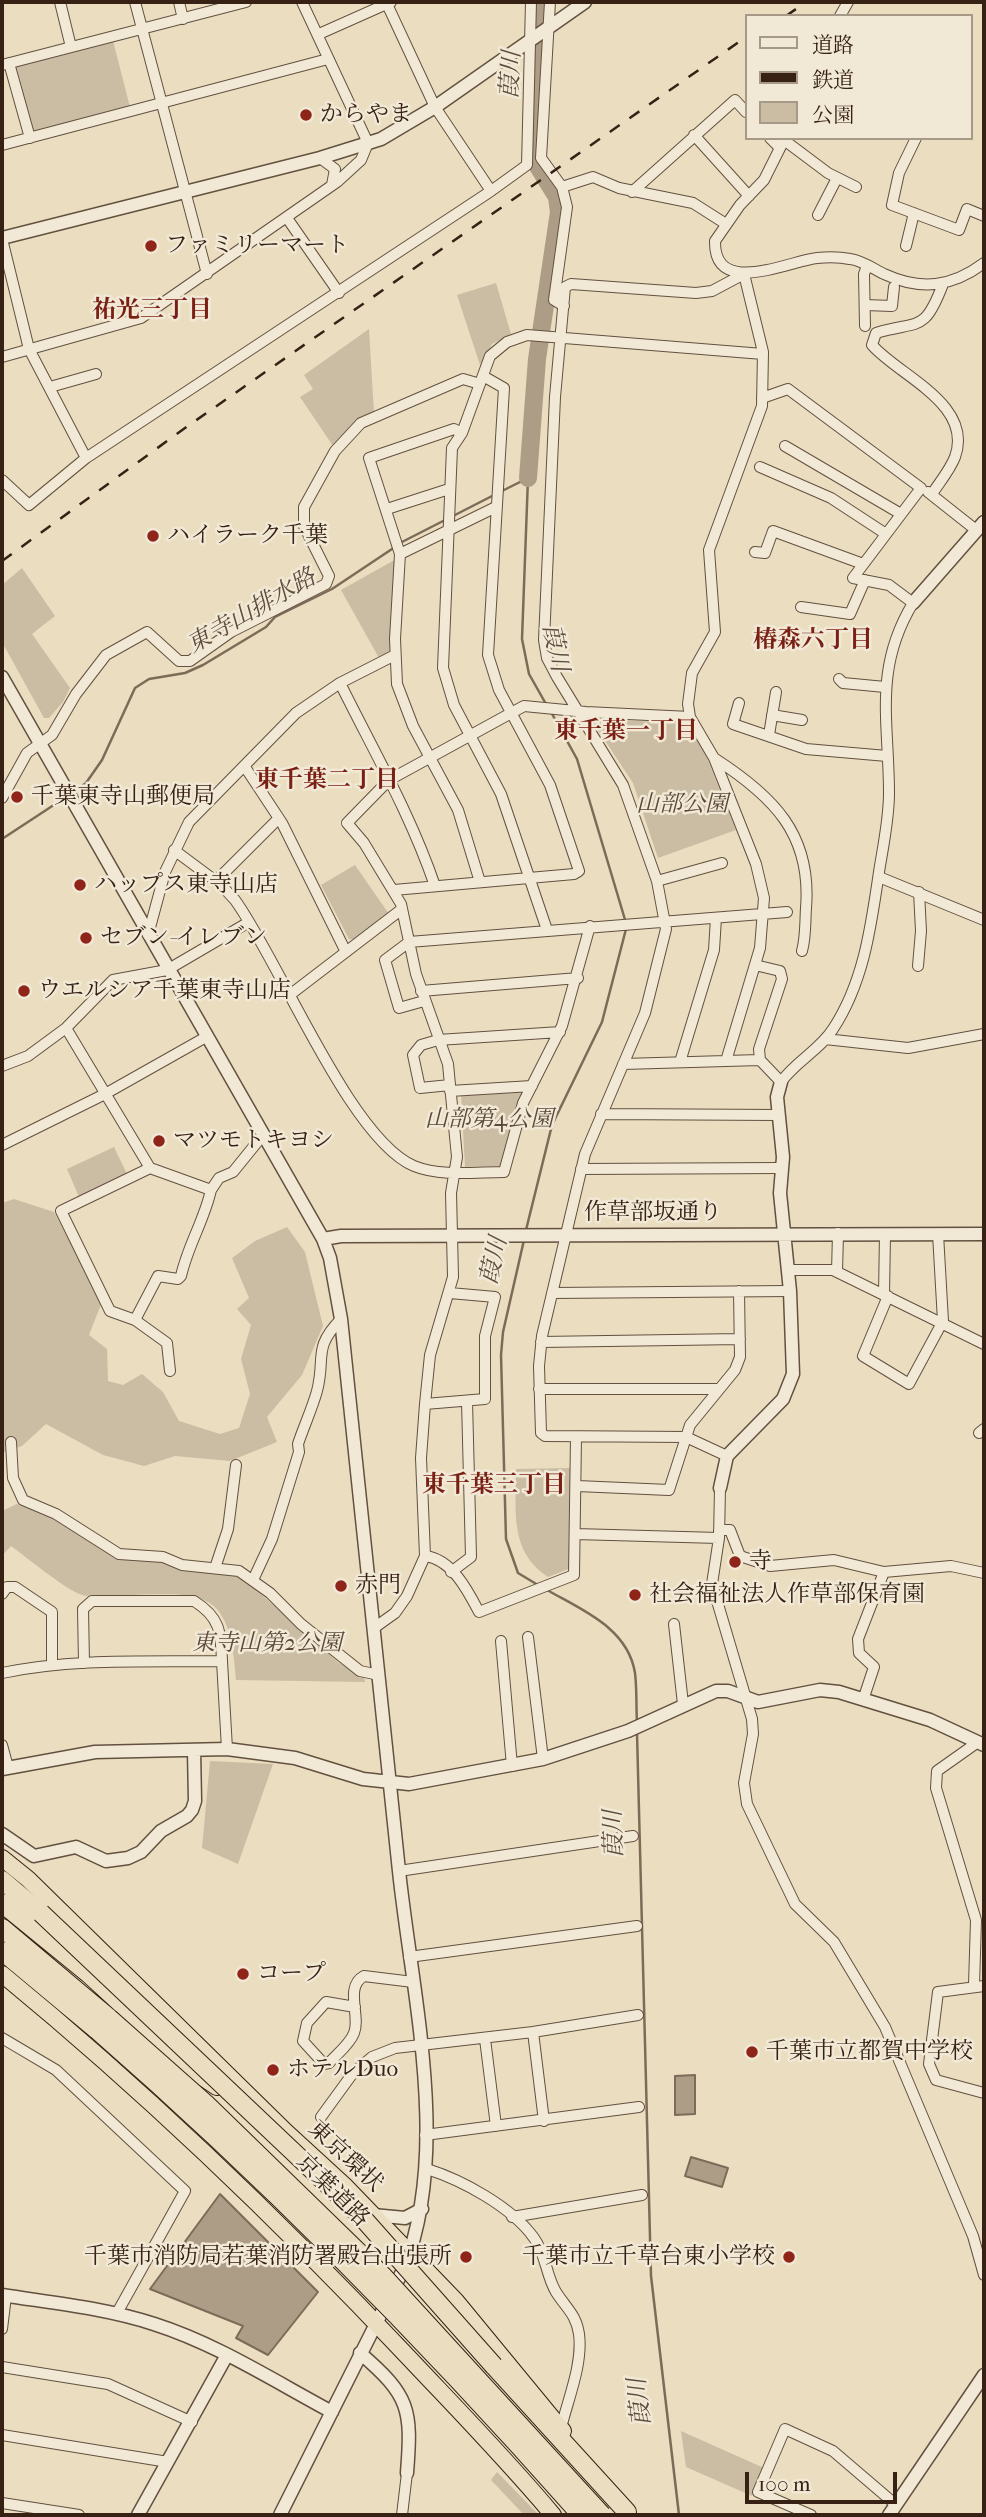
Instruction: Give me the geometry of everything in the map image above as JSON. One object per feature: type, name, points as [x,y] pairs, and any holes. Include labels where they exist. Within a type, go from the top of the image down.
[{"type":"highway","name":"東京環状","points":[[2,1858],[38,1889],[373,2215],[456,2301],[629,2514]]},
{"type":"highway","points":[[2,1880],[41,1913],[361,2216],[629,2514]]},
{"type":"highway","points":[[2,1903],[98,1982],[196,2073],[286,2132]]},
{"type":"highway","name":"京葉道路","points":[[2,1928],[366,2282],[582,2515]]},
{"type":"highway","name":"京葉道路","points":[[2,1951],[103,2024],[206,2104],[440,2335],[602,2515]]},
{"type":"highway","points":[[2,1974],[179,2129],[264,2208],[376,2323],[553,2515]]},
{"type":"street","points":[[60,2],[71,47]]},
{"type":"street","points":[[135,2],[207,274]]},
{"type":"street","points":[[179,2],[183,19]]},
{"type":"street","points":[[30,138],[5,64],[183,19],[219,5],[246,2]]},
{"type":"street","points":[[2,356],[141,318],[332,186],[361,160],[368,144],[302,2]]},
{"type":"street","points":[[2,480],[29,505],[86,458],[339,293],[527,165],[531,2]]},
{"type":"street","points":[[550,2],[541,158],[562,187],[568,207],[554,300],[564,306]]},
{"type":"street","points":[[86,458],[29,349],[2,239],[368,144],[435,107],[585,2]]},
{"type":"street","points":[[319,34],[388,3],[435,107],[491,191]]},
{"type":"street","points":[[2,145],[328,59]]},
{"type":"street","points":[[632,192],[735,100],[744,111]]},
{"type":"street","points":[[694,135],[749,196]]},
{"type":"street","points":[[915,140],[899,173],[892,205],[959,230],[967,209],[984,216]]},
{"type":"street","points":[[744,274],[722,264],[717,258],[715,241],[764,180],[783,142],[837,178],[856,187]]},
{"type":"street","points":[[320,158],[330,162],[335,169],[332,186]]},
{"type":"street","points":[[562,187],[593,177],[632,192],[693,204],[726,224]]},
{"type":"street","points":[[818,215],[837,178]]},
{"type":"street","points":[[906,246],[914,213]]},
{"type":"street","points":[[286,218],[339,293]]},
{"type":"street","points":[[727,1456],[686,1437],[576,1437],[545,1436],[541,1433],[541,1342],[581,1170],[601,1114],[645,1013],[666,922],[657,880],[617,771],[596,745],[577,712],[547,658],[544,640],[555,397],[565,287],[571,284],[712,291],[744,274],[817,258],[852,259],[916,285],[943,284],[954,282],[984,263]]},
{"type":"street","points":[[865,326],[864,274],[867,266]]},
{"type":"street","points":[[726,1061],[755,965],[765,915],[756,864],[714,758],[690,716],[688,704],[692,673],[715,632],[709,550],[757,424],[762,398],[763,354],[744,274]]},
{"type":"street","points":[[932,494],[955,457],[955,426],[930,391],[872,345],[876,333],[918,326],[928,314],[943,284]]},
{"type":"street","points":[[865,305],[892,306],[894,287]]},
{"type":"street","points":[[547,930],[501,794],[454,705],[443,668],[452,448],[462,433],[481,380],[497,348],[527,335],[763,354]]},
{"type":"street","points":[[50,387],[96,374]]},
{"type":"street","points":[[2,798],[27,753],[52,735],[76,694],[106,655],[147,632],[179,661],[190,661],[231,632],[326,583],[329,576],[304,526],[304,507],[335,451],[361,423],[463,379],[481,380],[504,388],[488,655],[499,690],[546,776],[579,871],[574,874],[394,890]]},
{"type":"street","points":[[762,398],[788,389],[921,488],[980,526],[913,603],[891,647],[885,687],[888,819],[864,960],[843,1013],[825,1039],[795,1063],[781,1082],[777,1097],[783,1157],[780,1194],[794,1354],[790,1389],[727,1456],[720,1488],[719,1534],[712,1584],[746,1698],[753,1734],[744,1783],[747,1804],[795,1904],[834,1942],[885,2027],[973,2236],[984,2275]]},
{"type":"street","points":[[462,433],[454,429],[369,458],[398,548],[396,655],[401,696],[429,757],[458,810],[480,882]]},
{"type":"street","points":[[785,446],[901,514]]},
{"type":"street","points":[[760,467],[831,498],[886,534]]},
{"type":"street","points":[[913,603],[888,585],[853,578],[921,488]]},
{"type":"street","points":[[387,509],[450,489]]},
{"type":"street","points":[[398,548],[448,528],[497,502]]},
{"type":"street","points":[[755,552],[765,553],[773,531],[863,564]]},
{"type":"street","points":[[801,607],[850,614],[865,580]]},
{"type":"street","points":[[148,935],[174,850],[189,822],[296,713],[340,683],[396,655]]},
{"type":"street","points":[[2,677],[67,786],[167,970],[323,1239],[341,1319],[413,1982],[427,2169],[422,2209],[410,2253],[280,2515]]},
{"type":"street","points":[[839,679],[843,683],[885,687]]},
{"type":"street","points":[[340,683],[417,834],[435,886]]},
{"type":"street","points":[[769,735],[776,692]]},
{"type":"street","points":[[739,704],[733,724],[806,749],[887,756]]},
{"type":"street","points":[[374,1628],[395,1613],[407,1596],[425,1556],[421,1458],[425,1404],[430,1355],[450,1293],[453,1233],[451,1193],[457,1172],[448,1064],[422,996],[402,909],[394,890],[347,823],[390,780],[524,706],[577,712],[690,716]]},
{"type":"street","points":[[772,715],[802,720]]},
{"type":"street","points":[[714,758],[763,797],[797,837],[806,862],[806,938],[802,951]]},
{"type":"street","points":[[245,767],[278,819],[346,952]]},
{"type":"street","points":[[216,881],[278,819]]},
{"type":"street","points":[[174,850],[216,881],[235,900],[353,1104],[380,1142],[411,1164],[457,1172],[504,1172],[523,1103],[559,1031],[578,978],[590,926]]},
{"type":"street","points":[[657,880],[722,863]]},
{"type":"street","points":[[879,877],[984,920]]},
{"type":"street","points":[[918,967],[921,931],[919,892]]},
{"type":"street","points":[[291,995],[402,909]]},
{"type":"street","points":[[578,978],[422,996],[399,1008],[385,960],[409,942],[787,912]]},
{"type":"street","points":[[680,1062],[714,950],[716,918]]},
{"type":"street","points":[[2,1066],[28,1056],[65,1028],[114,980],[167,970],[249,922]]},
{"type":"street","points":[[755,965],[780,971],[782,979],[769,1027],[759,1049],[760,1060],[781,1082]]},
{"type":"street","points":[[65,1028],[150,1168],[211,1190]]},
{"type":"street","points":[[532,1086],[420,1088],[413,1055],[421,1045],[438,1040],[559,1031]]},
{"type":"street","points":[[825,1039],[908,1048],[984,1034]]},
{"type":"street","points":[[2,1145],[105,1094],[206,1037]]},
{"type":"street","points":[[623,1064],[760,1060]]},
{"type":"street","points":[[601,1114],[778,1115]]},
{"type":"street","points":[[135,1320],[158,1276],[178,1279],[181,1276],[188,1245],[205,1216],[211,1190],[219,1178],[233,1172],[262,1135]]},
{"type":"street","points":[[150,1168],[61,1211],[110,1311],[135,1320],[167,1343],[170,1371]]},
{"type":"street","points":[[581,1170],[781,1168]]},
{"type":"street","name":"作草部坂通り","points":[[323,1239],[341,1236],[453,1233],[984,1234]]},
{"type":"street","points":[[837,1272],[838,1233]]},
{"type":"street","points":[[885,1234],[886,1295],[863,1356],[909,1384],[943,1321],[938,1234]]},
{"type":"street","points":[[788,1270],[837,1272],[943,1321],[984,1344]]},
{"type":"street","points":[[577,1486],[669,1490],[690,1425],[735,1370],[740,1357],[739,1291]]},
{"type":"street","points":[[552,1293],[790,1291]]},
{"type":"street","points":[[425,1404],[485,1399],[485,1336],[495,1297],[450,1293]]},
{"type":"street","points":[[253,1580],[272,1539],[299,1452],[298,1444],[317,1388],[319,1354],[327,1334],[341,1319]]},
{"type":"street","points":[[541,1342],[740,1339]]},
{"type":"street","points":[[539,1389],[719,1389]]},
{"type":"street","points":[[452,1572],[471,1557],[467,1401]]},
{"type":"street","points":[[425,1556],[437,1560],[463,1582],[479,1612],[574,1575],[576,1437]]},
{"type":"street","points":[[11,1442],[13,1478],[23,1500],[56,1514],[119,1554],[140,1558],[163,1557],[182,1565],[239,1571],[360,1671],[379,1675]]},
{"type":"street","points":[[215,1568],[228,1529],[236,1465]]},
{"type":"street","points":[[575,1534],[719,1534],[730,1530],[740,1556],[770,1566],[834,1560],[884,1572],[951,1566],[984,1573]]},
{"type":"street","points":[[863,1700],[874,1667],[859,1653],[858,1639],[884,1572]]},
{"type":"street","points":[[2,1594],[7,1587],[15,1587],[52,1612],[52,1665]]},
{"type":"street","points":[[84,1663],[83,1609],[92,1601],[194,1601],[205,1607],[221,1631],[227,1749]]},
{"type":"street","points":[[674,1624],[682,1704]]},
{"type":"street","points":[[528,1637],[543,1759]]},
{"type":"street","points":[[501,1641],[512,1766]]},
{"type":"street","points":[[3,1670],[84,1663],[222,1661]]},
{"type":"street","points":[[2,1745],[5,1768],[95,1752],[227,1749],[295,1758],[363,1779],[409,1784],[543,1759],[628,1731],[682,1704],[716,1691],[728,1691],[758,1702],[820,1690],[930,1720],[981,1744]]},
{"type":"street","points":[[981,1744],[937,1771],[936,1788],[976,1920],[979,1985],[938,1992],[929,2064],[936,2080],[984,2093]]},
{"type":"street","points":[[2,1834],[34,1856],[76,1847],[106,1861],[135,1856],[161,1831],[192,1810],[195,1801],[194,1750]]},
{"type":"street","points":[[399,1871],[633,1836]]},
{"type":"street","points":[[409,1957],[637,1926]]},
{"type":"street","points":[[355,2007],[326,2002],[307,2023],[303,2041],[324,2064],[329,2063],[353,2037],[355,2007],[354,1987],[364,1976],[413,1982]]},
{"type":"street","points":[[321,2118],[353,2073],[372,2057],[395,2048],[485,2039],[638,2015]]},
{"type":"street","points":[[533,2032],[544,2121]]},
{"type":"street","points":[[2,2038],[56,2070],[186,2191],[117,2313]]},
{"type":"street","points":[[485,2039],[496,2126]]},
{"type":"street","points":[[425,2135],[639,2107]]},
{"type":"street","points":[[427,2169],[453,2177],[512,2217],[533,2237],[556,2291],[574,2312],[578,2362],[561,2428]]},
{"type":"street","points":[[512,2217],[642,2195]]},
{"type":"street","points":[[373,2215],[405,2218],[422,2209]]},
{"type":"street","points":[[2,2329],[4,2295],[117,2313],[172,2330],[227,2355],[332,2412]]},
{"type":"street","points":[[360,2353],[390,2381],[406,2408],[410,2429],[402,2515]]},
{"type":"street","points":[[138,2515],[227,2355]]},
{"type":"street","points":[[2,2367],[108,2384],[192,2422]]},
{"type":"street","points":[[811,2515],[758,2491],[785,2429],[833,2451],[892,2510],[984,2375]]},
{"type":"street","points":[[2,2435],[169,2462]]},
{"type":"street","points":[[2,2503],[79,2515]]},
{"type":"green space","points":[[113,41],[130,107],[33,132],[14,66]]},
{"type":"green space","points":[[496,283],[511,334],[492,344],[480,365],[457,295]]},
{"type":"green space","points":[[369,329],[374,413],[357,420],[333,446],[300,397],[313,389],[304,375]]},
{"type":"green space","points":[[398,558],[392,652],[379,658],[341,590]]},
{"type":"green space","points":[[22,568],[55,616],[32,634],[70,688],[63,702],[49,718],[44,718],[2,642],[2,585]]},
{"type":"green space","name":"山部公園","points":[[590,718],[688,724],[706,755],[736,830],[658,858],[633,783]]},
{"type":"green space","points":[[355,865],[389,914],[355,940],[349,939],[321,885]]},
{"type":"green space","name":"山部第4公園","points":[[521,1090],[524,1095],[502,1166],[465,1167],[461,1094]]},
{"type":"green space","points":[[114,1147],[127,1174],[79,1197],[67,1169]]},
{"type":"green space","points":[[14,1199],[54,1212],[102,1302],[89,1335],[107,1349],[108,1381],[123,1385],[142,1374],[163,1392],[179,1421],[220,1434],[239,1428],[250,1394],[241,1359],[251,1325],[237,1309],[249,1298],[232,1258],[255,1241],[287,1227],[305,1252],[323,1326],[302,1375],[267,1417],[277,1442],[230,1461],[175,1456],[144,1466],[103,1455],[46,1424],[22,1446],[2,1453],[2,1203]]},
{"type":"green space","points":[[570,1468],[571,1568],[548,1577],[535,1567],[521,1543],[516,1515],[516,1469]]},
{"type":"green space","name":"東寺山第2公園","points":[[19,1503],[43,1512],[92,1543],[125,1559],[158,1560],[182,1571],[238,1574],[339,1663],[364,1676],[365,1682],[236,1680],[233,1648],[227,1626],[218,1610],[206,1601],[171,1594],[82,1595],[56,1580],[11,1546],[2,1556],[2,1511]]},
{"type":"green space","points":[[210,1761],[273,1764],[238,1864],[202,1848]]},
{"type":"green space","points":[[681,2431],[764,2468],[752,2496],[686,2467]]},
{"type":"green space","points":[[497,2472],[539,2515],[524,2515],[491,2480]]},
{"type":"shaded area","points":[[695,2075],[695,2114],[675,2115],[675,2076]]},
{"type":"shaded area","points":[[691,2157],[728,2168],[722,2187],[685,2176]]},
{"type":"shaded area","points":[[220,2194],[318,2292],[268,2355],[236,2338],[243,2326],[150,2289]]},
{"type":"waterway","name":"葭川","points":[[528,478],[537,359],[559,212],[557,197],[531,155],[540,2]]},
{"type":"waterway","name":"葭川","points":[[500,492],[528,478],[522,639],[529,674],[546,704]]},
{"type":"waterway","name":"東寺山排水路","points":[[453,516],[494,495]]},
{"type":"waterway","name":"東寺山排水路","points":[[400,543],[447,519]]},
{"type":"waterway","name":"東寺山排水路","points":[[72,793],[86,783],[102,760],[135,688],[149,679],[185,673],[203,665],[266,627],[275,617],[332,589],[395,547]]},
{"type":"waterway","name":"葭川","points":[[551,712],[577,759],[626,923]]},
{"type":"waterway","name":"東寺山排水路","points":[[2,839],[66,797]]},
{"type":"waterway","name":"葭川","points":[[526,1230],[552,1125],[602,1022],[626,929]]},
{"type":"waterway","name":"葭川","points":[[524,1240],[503,1332],[501,1355],[506,1539],[518,1573],[538,1585]]},
{"type":"waterway","name":"葭川","points":[[547,1590],[601,1622],[623,1644],[631,1657],[635,1673],[637,1722]]},
{"type":"waterway","name":"葭川","points":[[637,1733],[651,2276],[679,2515]]},
{"type":"railway","points":[[789,14],[806,2]]},
{"type":"railway","points":[[2,561],[185,428],[744,38]]},
{"type":"place","name":"からやま","points":[[306,115]]},
{"type":"place","name":"ファミリーマート","points":[[151,246]]},
{"type":"place","name":"ハイラーク千葉","points":[[153,536]]},
{"type":"place","name":"千葉東寺山郵便局","points":[[17,797]]},
{"type":"place","name":"ハップス東寺山店","points":[[80,885]]},
{"type":"place","name":"セブン-イレブン","points":[[86,938]]},
{"type":"place","name":"ウエルシア千葉東寺山店","points":[[24,991]]},
{"type":"place","name":"マツモトキヨシ","points":[[159,1141]]},
{"type":"place","name":"寺","points":[[735,1562]]},
{"type":"place","name":"赤門","points":[[341,1586]]},
{"type":"place","name":"社会福祉法人作草部保育園","points":[[635,1595]]},
{"type":"place","name":"コープ","points":[[243,1974]]},
{"type":"place","name":"千葉市立都賀中学校","points":[[752,2052]]},
{"type":"place","name":"ホテルDuo","points":[[273,2070]]},
{"type":"place","name":"千葉市消防局若葉消防署殿台出張所","points":[[466,2257]]},
{"type":"place","name":"千葉市立千草台東小学校","points":[[789,2257]]},
{"type":"district","name":"祐光三丁目","points":[[152,311]]},
{"type":"district","name":"椿森六丁目","points":[[813,641]]},
{"type":"district","name":"東千葉一丁目","points":[[626,732]]},
{"type":"district","name":"東千葉二丁目","points":[[327,781]]},
{"type":"district","name":"東千葉三丁目","points":[[494,1486]]}]
